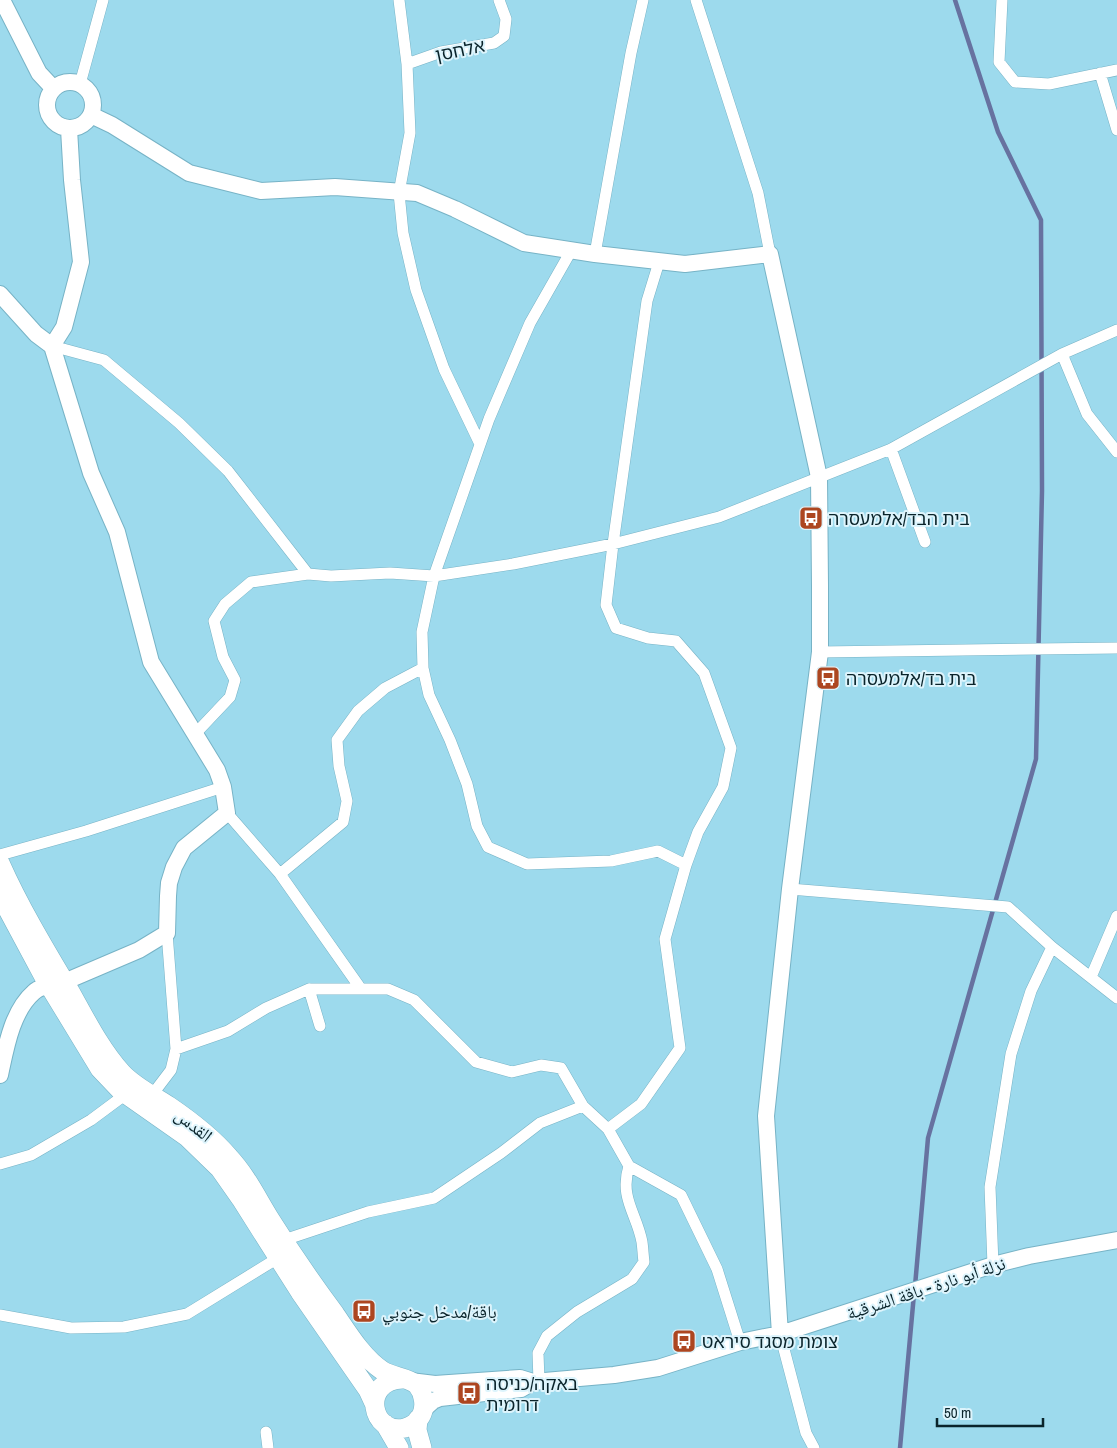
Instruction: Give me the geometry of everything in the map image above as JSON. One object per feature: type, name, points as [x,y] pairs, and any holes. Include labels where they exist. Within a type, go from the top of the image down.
[{"type":"main road","name":"القدس","points":[[0,863],[56,983],[100,1069],[110,1081],[126,1094],[187,1137],[220,1169],[241,1199],[361,1349],[383,1371],[406,1380]]},
{"type":"main road","name":"القدس","points":[[0,895],[56,983],[112,1061],[131,1082],[200,1129],[231,1158],[243,1175],[281,1249],[300,1292],[368,1390],[374,1403]]},
{"type":"main road","points":[[399,1448],[385,1424],[377,1415],[374,1403],[380,1387],[393,1379],[406,1380],[417,1386],[422,1393],[424,1401],[417,1430],[422,1448]]},
{"type":"main road","points":[[385,1424],[395,1428],[403,1428],[410,1426],[421,1414]]},
{"type":"street","points":[[2,0],[39,73],[54,88]]},
{"type":"street","points":[[80,84],[103,0]]},
{"type":"street","points":[[399,0],[407,64],[410,133],[399,192],[403,233],[416,290],[444,369],[480,444]]},
{"type":"street","name":"אלחסן","points":[[407,64],[441,52],[494,43],[504,36],[506,20],[499,0]]},
{"type":"street","points":[[595,254],[631,53],[643,0]]},
{"type":"street","points":[[696,0],[758,193],[819,477],[820,652],[790,889],[766,1116],[780,1334],[806,1433],[814,1448]]},
{"type":"street","points":[[1002,0],[999,62],[1015,82],[1049,84],[1117,70]]},
{"type":"street","points":[[1100,73],[1117,130]]},
{"type":"street","points":[[68,82],[80,84],[89,91],[92,97],[94,104],[91,114],[84,124],[69,129],[54,123],[46,110],[49,94],[60,84],[68,82]]},
{"type":"street","points":[[91,114],[189,173],[260,191],[335,187],[417,193],[524,243],[659,262],[685,264],[770,254]]},
{"type":"street","points":[[69,129],[72,180],[81,262],[64,327],[52,346],[91,472],[117,532],[151,662],[217,770],[223,787],[227,813],[280,874],[361,989]]},
{"type":"street","points":[[571,251],[530,323],[480,444],[434,576],[422,632],[423,668],[429,695],[450,740],[467,784],[477,826],[488,847],[527,864],[611,861],[658,851],[686,865]]},
{"type":"street","points":[[608,1129],[641,1104],[680,1048],[666,939],[686,865],[698,832],[723,787],[731,748],[704,672],[676,641],[648,638],[616,628],[606,605],[647,301],[659,262]]},
{"type":"street","points":[[0,294],[36,334],[52,346],[104,360],[179,423],[228,471],[308,574]]},
{"type":"street","points":[[196,733],[230,696],[235,680],[223,657],[214,621],[226,604],[251,582],[308,574],[331,576],[390,573],[434,576],[513,564],[613,544],[719,517],[891,450],[1062,354],[1117,330]]},
{"type":"street","points":[[1062,354],[1087,414],[1117,452]]},
{"type":"street","points":[[891,450],[925,542]]},
{"type":"street","points":[[820,652],[1117,648]]},
{"type":"street","points":[[280,874],[343,822],[347,801],[339,766],[337,740],[358,711],[384,688],[423,668]]},
{"type":"street","points":[[0,855],[86,831],[223,787]]},
{"type":"street","points":[[152,1095],[171,1070],[176,1049],[168,933],[169,883],[184,848],[227,813]]},
{"type":"street","points":[[790,889],[1008,907],[1052,947],[1117,998]]},
{"type":"street","points":[[1091,978],[1117,916]]},
{"type":"street","points":[[0,1075],[13,1025],[20,1008],[36,990],[139,950],[168,933]]},
{"type":"street","points":[[993,1266],[990,1187],[1011,1054],[1031,991],[1052,947]]},
{"type":"street","points":[[176,1049],[228,1032],[266,1008],[310,989],[388,989],[414,1000],[476,1062],[512,1072],[541,1065],[561,1068],[583,1106],[608,1129],[629,1166],[680,1195],[717,1269],[740,1342]]},
{"type":"street","points":[[310,989],[320,1026]]},
{"type":"street","points":[[0,1164],[30,1155],[91,1120],[126,1094]]},
{"type":"street","points":[[0,1315],[71,1328],[124,1327],[187,1314],[281,1249],[368,1212],[434,1198],[540,1123],[583,1106]]},
{"type":"street","points":[[536,1382],[538,1353],[547,1336],[576,1312],[632,1279],[644,1262],[642,1241],[629,1205],[625,1179],[629,1166]]},
{"type":"street","name":"نزلة أبو نارة - باقة الشرقية","points":[[406,1380],[435,1384],[520,1378],[536,1382],[614,1376],[658,1368],[740,1342],[780,1334],[993,1266],[1029,1256],[1117,1240]]},
{"type":"street","name":"نزلة أبو نارة - باقة الشرقية","points":[[421,1414],[433,1401],[440,1398],[521,1389],[536,1382]]},
{"type":"street","points":[[266,1432],[268,1448]]},
{"type":"waterway","points":[[915,1286],[928,1138],[1036,759],[1042,491],[1041,220],[998,132],[955,0]]},
{"type":"waterway","points":[[900,1448],[914,1294]]},
{"type":"place","name":"בית הבד/אלמעסרה","points":[[811,518]]},
{"type":"place","name":"בית בד/אלמעסרה","points":[[828,678]]},
{"type":"place","name":"باقة/مدخل جنوبي","points":[[364,1311]]},
{"type":"place","name":"צומת מסגד סיראט","points":[[684,1341]]},
{"type":"place","name":"באקה/כניסה דרומית","points":[[469,1393]]}]
